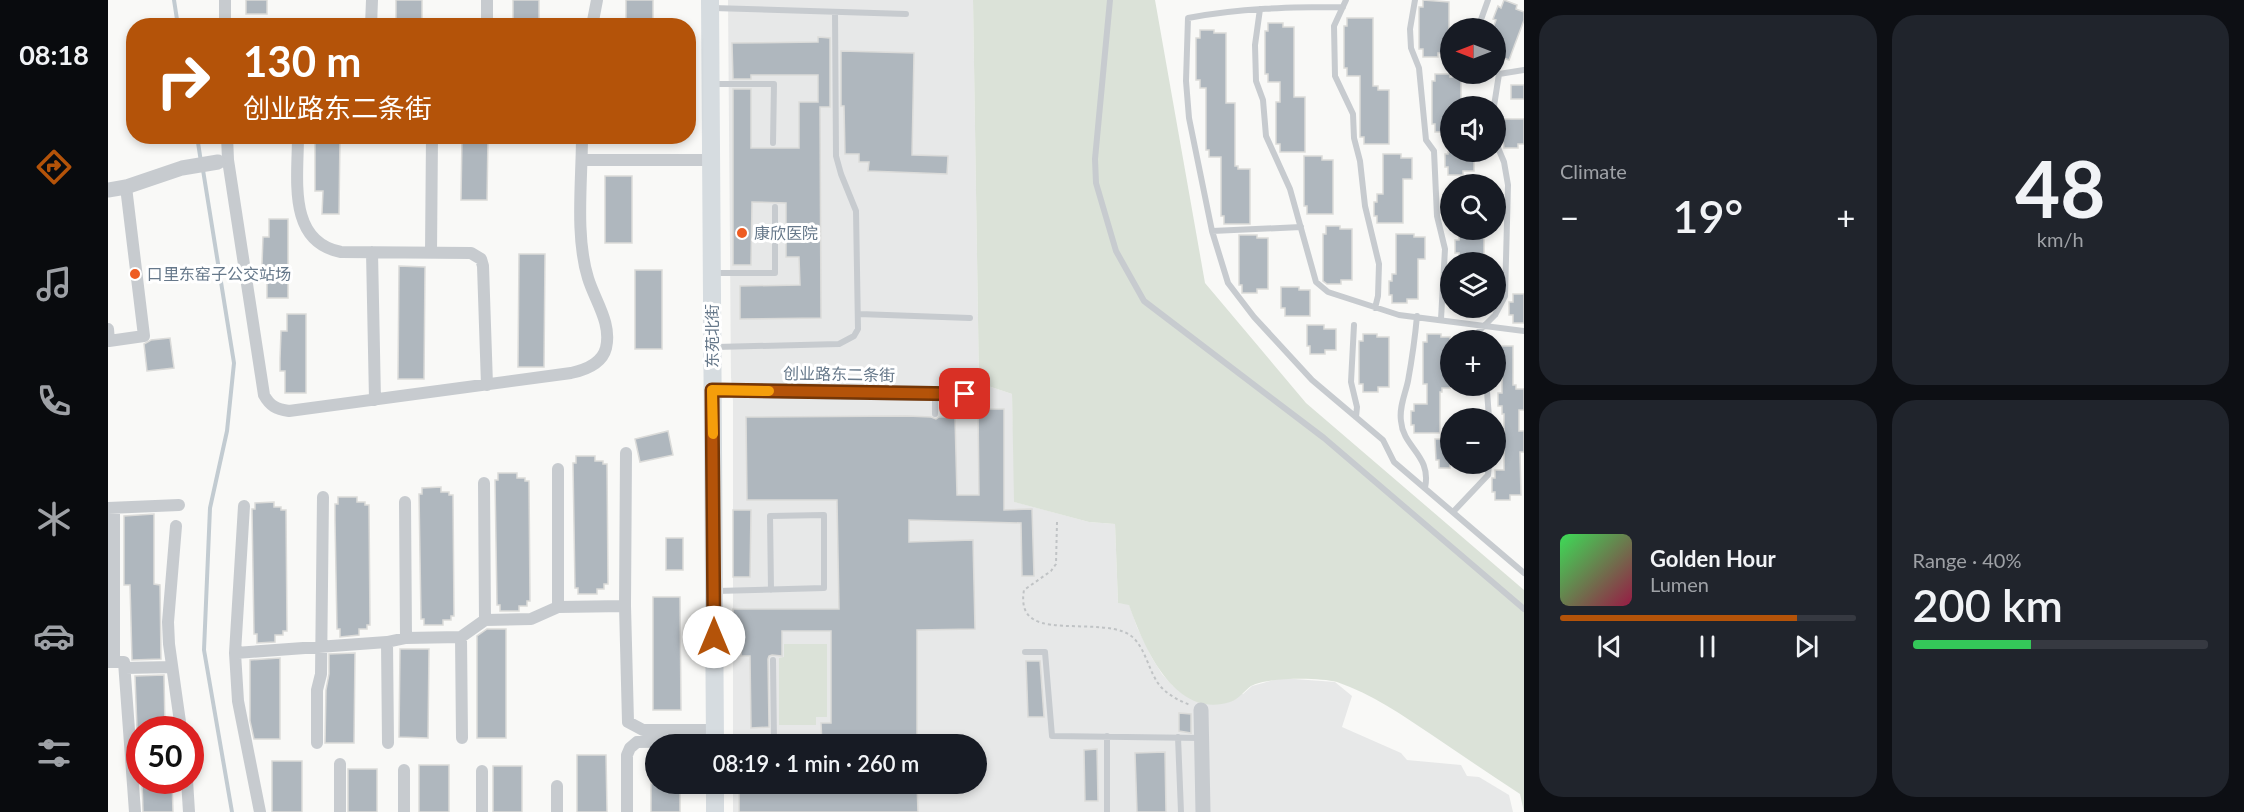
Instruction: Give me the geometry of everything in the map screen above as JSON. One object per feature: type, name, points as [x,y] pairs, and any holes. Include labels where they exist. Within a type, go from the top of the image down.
[{"type":"main road","name":"东苑北街","points":[[710,4],[715,734]]},
{"type":"main road","points":[[715,794],[715,812]]},
{"type":"street","points":[[225,0],[225,18]]},
{"type":"street","points":[[371,18],[372,0]]},
{"type":"street","points":[[487,0],[487,18]]},
{"type":"street","points":[[594,18],[597,0]]},
{"type":"street","points":[[226,144],[223,161],[264,395],[270,405],[279,410],[289,411],[580,371],[599,361],[606,350],[608,335],[588,279],[584,255],[582,144]]},
{"type":"street","points":[[298,144],[298,199],[301,217],[313,239],[330,250],[471,253],[481,259],[488,385]]},
{"type":"street","points":[[431,252],[432,144]]},
{"type":"street","points":[[582,160],[711,160]]},
{"type":"street","points":[[108,190],[126,187],[182,168],[223,161]]},
{"type":"street","points":[[108,329],[110,341],[144,336],[126,187]]},
{"type":"street","points":[[372,252],[375,400]]},
{"type":"street","name":"创业路东二条街","points":[[712,390],[965,394]]},
{"type":"street","points":[[626,453],[627,812]]},
{"type":"street","points":[[558,469],[558,607]]},
{"type":"street","points":[[484,483],[485,620]]},
{"type":"street","points":[[317,744],[323,497]]},
{"type":"street","points":[[405,502],[406,638]]},
{"type":"street","points":[[135,812],[115,664],[111,508],[179,505]]},
{"type":"street","points":[[244,506],[235,653],[238,701],[260,812]]},
{"type":"street","points":[[176,526],[168,622],[179,716]]},
{"type":"street","points":[[235,653],[387,642],[406,638],[461,637],[485,620],[531,619],[558,607],[625,606]]},
{"type":"street","points":[[461,637],[462,738]]},
{"type":"street","points":[[387,642],[388,743]]},
{"type":"street","points":[[115,664],[172,667]]},
{"type":"street","points":[[1201,710],[1203,812]]},
{"type":"street","points":[[628,722],[643,730],[679,734]]},
{"type":"street","points":[[627,755],[630,748],[637,742],[645,742]]},
{"type":"street","points":[[340,764],[340,812]]},
{"type":"street","points":[[404,770],[404,812]]},
{"type":"street","points":[[482,771],[482,812]]},
{"type":"street","points":[[557,786],[557,812]]},
{"type":"street","points":[[188,794],[189,812]]},
{"type":"lane","points":[[1110,0],[1095,159],[1096,183],[1116,251],[1144,301],[1324,438],[1524,609]]},
{"type":"lane","points":[[1346,0],[1334,26],[1335,76],[1353,114],[1354,138],[1360,161],[1365,206],[1379,264],[1378,296],[1375,308]]},
{"type":"lane","points":[[1415,0],[1410,29],[1411,48],[1419,68],[1426,140],[1434,151],[1437,216],[1445,249],[1441,319]]},
{"type":"lane","points":[[1482,18],[1488,0]]},
{"type":"lane","points":[[710,4],[906,14]]},
{"type":"lane","points":[[1343,7],[1278,7],[1224,11],[1188,18],[1185,81],[1188,118],[1212,231],[1228,284],[1312,380],[1383,440],[1394,462],[1524,573]]},
{"type":"lane","points":[[1260,9],[1255,45],[1256,81],[1263,100],[1266,136],[1290,189],[1316,282],[1328,292],[1399,315],[1524,331]]},
{"type":"lane","points":[[712,347],[839,344],[854,336],[858,329],[856,211],[841,174],[837,156],[835,12]]},
{"type":"lane","points":[[1506,72],[1524,70]]},
{"type":"lane","points":[[710,84],[774,84],[773,143]]},
{"type":"lane","points":[[1480,330],[1495,315],[1505,297],[1508,185],[1504,162]]},
{"type":"lane","points":[[712,273],[775,273],[775,207]]},
{"type":"lane","points":[[1212,231],[1301,227]]},
{"type":"lane","points":[[859,314],[970,318]]},
{"type":"lane","points":[[1417,316],[1410,369],[1401,407],[1401,424],[1408,441],[1420,455],[1428,477],[1425,488]]},
{"type":"lane","points":[[1354,325],[1352,382],[1357,407],[1356,417]]},
{"type":"lane","points":[[935,393],[935,414]]},
{"type":"lane","points":[[1453,512],[1488,474]]},
{"type":"lane","points":[[714,591],[771,590],[825,588],[824,515],[770,516],[771,590]]},
{"type":"lane","points":[[1025,652],[1045,652],[1052,736],[1201,738]]},
{"type":"lane","points":[[773,660],[774,734]]},
{"type":"lane","points":[[1107,736],[1107,812]]},
{"type":"lane","points":[[1178,737],[1181,812]]},
{"type":"path","points":[[1057,522],[1056,564],[1051,572],[1024,590],[1025,610],[1033,620],[1047,624],[1112,628],[1127,633],[1137,643],[1161,688],[1177,699],[1201,710]]},
{"type":"shaded area","points":[[728,0],[973,0],[979,383],[1012,394],[1015,502],[1089,522],[1115,524],[1118,603],[1129,604],[1152,658],[1173,686],[1243,694],[1252,686],[1281,678],[1335,682],[1352,696],[1342,727],[1401,753],[1407,760],[1461,765],[1467,776],[1479,777],[1509,795],[1513,812],[733,812],[733,794],[987,794],[987,734],[733,734],[733,401]]},
{"type":"shaded area","points":[[973,0],[1155,0],[1205,283],[1306,403],[1524,590],[1524,812],[1520,794],[1398,713],[1375,699],[1337,682],[1280,679],[1251,686],[1230,702],[1210,705],[1193,700],[1177,690],[1164,675],[1143,640],[1129,605],[1118,603],[1115,524],[1089,522],[1014,502],[1012,394],[979,383]]},
{"type":"shaded area","points":[[784,644],[827,644],[827,717],[816,717],[816,725],[779,725],[779,658],[784,657]]},
{"type":"building","points":[[246,0],[267,0],[267,14],[246,14]]},
{"type":"building","points":[[396,0],[422,0],[422,18],[396,18]]},
{"type":"building","points":[[513,0],[539,0],[539,18],[513,18]]},
{"type":"building","points":[[626,0],[653,0],[653,18],[626,18]]},
{"type":"building","points":[[1423,0],[1449,2],[1449,18],[1440,18],[1438,57],[1423,57],[1423,49],[1419,49],[1419,7],[1423,7]]},
{"type":"building","points":[[1504,0],[1517,5],[1516,9],[1524,12],[1524,20],[1509,60],[1506,59],[1506,18],[1493,18],[1498,6],[1501,8]]},
{"type":"building","points":[[1347,18],[1373,18],[1373,86],[1378,86],[1378,90],[1389,90],[1389,144],[1364,144],[1364,137],[1360,137],[1360,76],[1347,76],[1347,68],[1344,68],[1344,26],[1347,26]]},
{"type":"building","points":[[1268,23],[1283,23],[1283,27],[1294,27],[1294,97],[1305,97],[1305,152],[1280,152],[1280,144],[1276,144],[1276,102],[1280,102],[1280,82],[1268,82],[1268,74],[1265,74],[1265,31],[1268,31]]},
{"type":"building","points":[[1200,30],[1226,33],[1226,103],[1235,103],[1235,166],[1238,166],[1238,169],[1250,169],[1250,224],[1224,224],[1224,216],[1221,216],[1221,157],[1209,157],[1209,150],[1206,150],[1206,88],[1200,88],[1200,80],[1196,80],[1196,38],[1200,38]]},
{"type":"building","points":[[818,37],[830,38],[830,107],[820,107],[821,318],[740,319],[740,286],[800,285],[799,257],[786,257],[786,203],[752,202],[751,265],[733,265],[733,89],[751,89],[751,148],[799,148],[799,102],[818,102],[818,75],[751,75],[751,79],[733,79],[732,43],[818,42]]},
{"type":"building","points":[[841,51],[914,53],[912,155],[948,156],[947,174],[868,171],[869,162],[859,162],[859,154],[845,154],[844,106],[841,106]]},
{"type":"building","points":[[1435,74],[1440,74],[1440,84],[1461,84],[1461,96],[1440,96],[1440,132],[1435,132],[1435,124],[1432,124],[1432,81],[1435,81]]},
{"type":"building","points":[[1511,85],[1524,85],[1524,99],[1511,99]]},
{"type":"building","points":[[1506,119],[1524,119],[1524,144],[1518,144],[1518,148],[1506,148]]},
{"type":"building","points":[[315,144],[340,144],[339,214],[322,214],[323,191],[315,191]]},
{"type":"building","points":[[462,144],[488,144],[487,200],[461,200]]},
{"type":"building","points":[[1383,154],[1401,154],[1401,158],[1412,158],[1412,179],[1403,179],[1403,223],[1377,223],[1377,216],[1374,216],[1374,202],[1377,202],[1377,194],[1383,194]]},
{"type":"building","points":[[1304,156],[1322,156],[1322,160],[1333,160],[1333,214],[1307,214],[1307,206],[1304,206]]},
{"type":"building","points":[[1445,162],[1474,162],[1474,171],[1463,171],[1463,174],[1448,174],[1448,167],[1445,167]]},
{"type":"building","points":[[605,176],[632,176],[632,243],[605,243]]},
{"type":"building","points":[[269,219],[288,219],[288,298],[267,298],[267,277],[262,277],[262,264],[263,237],[269,237]]},
{"type":"building","points":[[1326,226],[1352,229],[1352,280],[1341,280],[1341,284],[1327,284],[1323,281],[1323,234],[1326,234]]},
{"type":"building","points":[[1396,234],[1414,234],[1414,237],[1425,237],[1425,259],[1418,259],[1418,299],[1407,299],[1407,303],[1392,303],[1392,295],[1389,295],[1389,281],[1392,281],[1392,274],[1396,274]]},
{"type":"building","points":[[1239,235],[1257,235],[1257,238],[1268,238],[1268,289],[1257,289],[1257,293],[1242,293],[1242,285],[1239,285]]},
{"type":"building","points":[[1455,240],[1484,240],[1484,252],[1455,252]]},
{"type":"building","points":[[519,254],[545,254],[544,367],[518,367]]},
{"type":"building","points":[[399,266],[425,267],[424,379],[398,379]]},
{"type":"building","points":[[635,270],[662,270],[662,349],[635,349]]},
{"type":"building","points":[[1281,287],[1299,287],[1299,290],[1310,290],[1310,316],[1285,316],[1285,308],[1281,308]]},
{"type":"building","points":[[1513,294],[1524,294],[1524,323],[1513,323],[1513,315],[1509,315],[1509,302],[1513,302]]},
{"type":"building","points":[[287,314],[306,314],[306,393],[285,393],[285,371],[280,371],[280,359],[281,331],[287,331]]},
{"type":"building","points":[[1307,325],[1324,325],[1324,329],[1336,329],[1336,350],[1325,350],[1325,354],[1310,354],[1310,346],[1307,346]]},
{"type":"building","points":[[1363,334],[1389,337],[1389,387],[1378,387],[1378,392],[1363,392],[1363,384],[1359,384],[1359,341],[1363,341]]},
{"type":"building","points":[[1427,334],[1440,334],[1440,433],[1414,433],[1414,425],[1411,425],[1411,411],[1414,411],[1414,404],[1427,404],[1427,384],[1423,384],[1423,342],[1427,342]]},
{"type":"building","points":[[170,338],[174,368],[147,371],[144,344],[151,340]]},
{"type":"building","points":[[1506,346],[1513,346],[1513,385],[1516,385],[1516,389],[1524,389],[1524,410],[1519,410],[1519,431],[1524,431],[1524,452],[1520,452],[1521,495],[1510,495],[1510,500],[1495,500],[1495,492],[1492,492],[1492,478],[1495,478],[1495,474],[1506,474],[1506,408],[1498,406],[1498,396],[1506,396]]},
{"type":"building","points":[[978,409],[1004,409],[1004,510],[1032,509],[1034,576],[1022,576],[1021,523],[909,520],[909,542],[973,540],[975,629],[917,630],[917,734],[822,734],[821,723],[831,723],[831,631],[782,631],[782,656],[772,655],[768,659],[769,727],[751,728],[750,656],[741,656],[741,632],[733,632],[733,609],[839,609],[837,500],[747,500],[746,417],[907,416],[936,419],[955,417],[957,495],[979,495]]},
{"type":"building","points":[[668,431],[673,455],[640,462],[635,439]]},
{"type":"building","points":[[1435,439],[1440,439],[1440,468],[1439,460],[1436,460]]},
{"type":"building","points":[[576,456],[595,456],[595,461],[603,461],[603,464],[607,464],[608,584],[604,584],[604,589],[597,589],[597,594],[578,594],[578,588],[575,588],[573,463],[576,463]]},
{"type":"building","points":[[498,473],[517,473],[517,478],[525,478],[525,481],[529,481],[530,601],[527,601],[527,606],[519,606],[519,611],[500,611],[500,605],[497,605],[495,480],[498,480]]},
{"type":"building","points":[[441,487],[441,492],[449,492],[449,495],[453,495],[454,616],[451,616],[451,620],[443,620],[443,625],[424,625],[424,619],[421,619],[419,494],[422,494],[422,488]]},
{"type":"building","points":[[338,497],[357,497],[357,502],[365,502],[365,505],[369,505],[370,625],[367,625],[367,629],[359,629],[359,635],[340,637],[340,629],[337,629],[335,520],[335,504],[338,504]]},
{"type":"building","points":[[274,502],[274,507],[286,510],[287,631],[283,631],[283,635],[275,635],[275,642],[257,643],[257,634],[254,634],[252,509],[255,509],[255,503]]},
{"type":"building","points":[[733,510],[751,510],[750,577],[733,577]]},
{"type":"building","points":[[154,514],[154,584],[160,585],[161,659],[132,660],[130,585],[124,585],[124,516]]},
{"type":"building","points":[[666,538],[683,538],[683,570],[666,570]]},
{"type":"building","points":[[653,597],[680,597],[681,710],[653,710]]},
{"type":"building","points":[[487,629],[506,629],[506,738],[477,738],[477,636]]},
{"type":"building","points":[[400,649],[429,649],[428,738],[399,737]]},
{"type":"building","points":[[355,653],[354,743],[325,743],[329,654]]},
{"type":"building","points":[[280,658],[280,739],[254,739],[250,721],[250,660]]},
{"type":"building","points":[[1026,661],[1040,661],[1044,717],[1028,717]]},
{"type":"building","points":[[164,675],[165,716],[137,716],[135,676]]},
{"type":"building","points":[[1179,713],[1191,714],[1191,733],[1179,731]]},
{"type":"building","points":[[1097,749],[1098,801],[1085,801],[1084,750]]},
{"type":"building","points":[[1165,752],[1166,812],[1137,812],[1135,753]]},
{"type":"building","points":[[577,755],[606,755],[607,812],[577,812]]},
{"type":"building","points":[[272,761],[302,761],[302,812],[272,812]]},
{"type":"building","points":[[419,765],[449,765],[449,812],[419,812]]},
{"type":"building","points":[[493,766],[522,766],[522,812],[493,812]]},
{"type":"building","points":[[348,769],[377,769],[377,812],[348,812]]},
{"type":"building","points":[[142,794],[172,794],[173,812],[143,812]]},
{"type":"building","points":[[651,794],[680,794],[680,812],[651,812]]},
{"type":"building","points":[[739,794],[917,794],[918,812],[739,812]]},
{"type":"waterway","points":[[174,0],[177,18]]},
{"type":"waterway","points":[[198,144],[201,162]]},
{"type":"waterway","points":[[203,170],[234,363],[227,431],[210,508],[204,650],[232,812]]},
{"type":"slow traffic","points":[[713,434],[712,390],[769,391]]},
{"type":"place","name":"康欣医院","points":[[742,233]]},
{"type":"place","name":"口里东窑子公交站场","points":[[135,274]]},
{"type":"route","points":[[714,637],[712,390],[965,394]]}]
